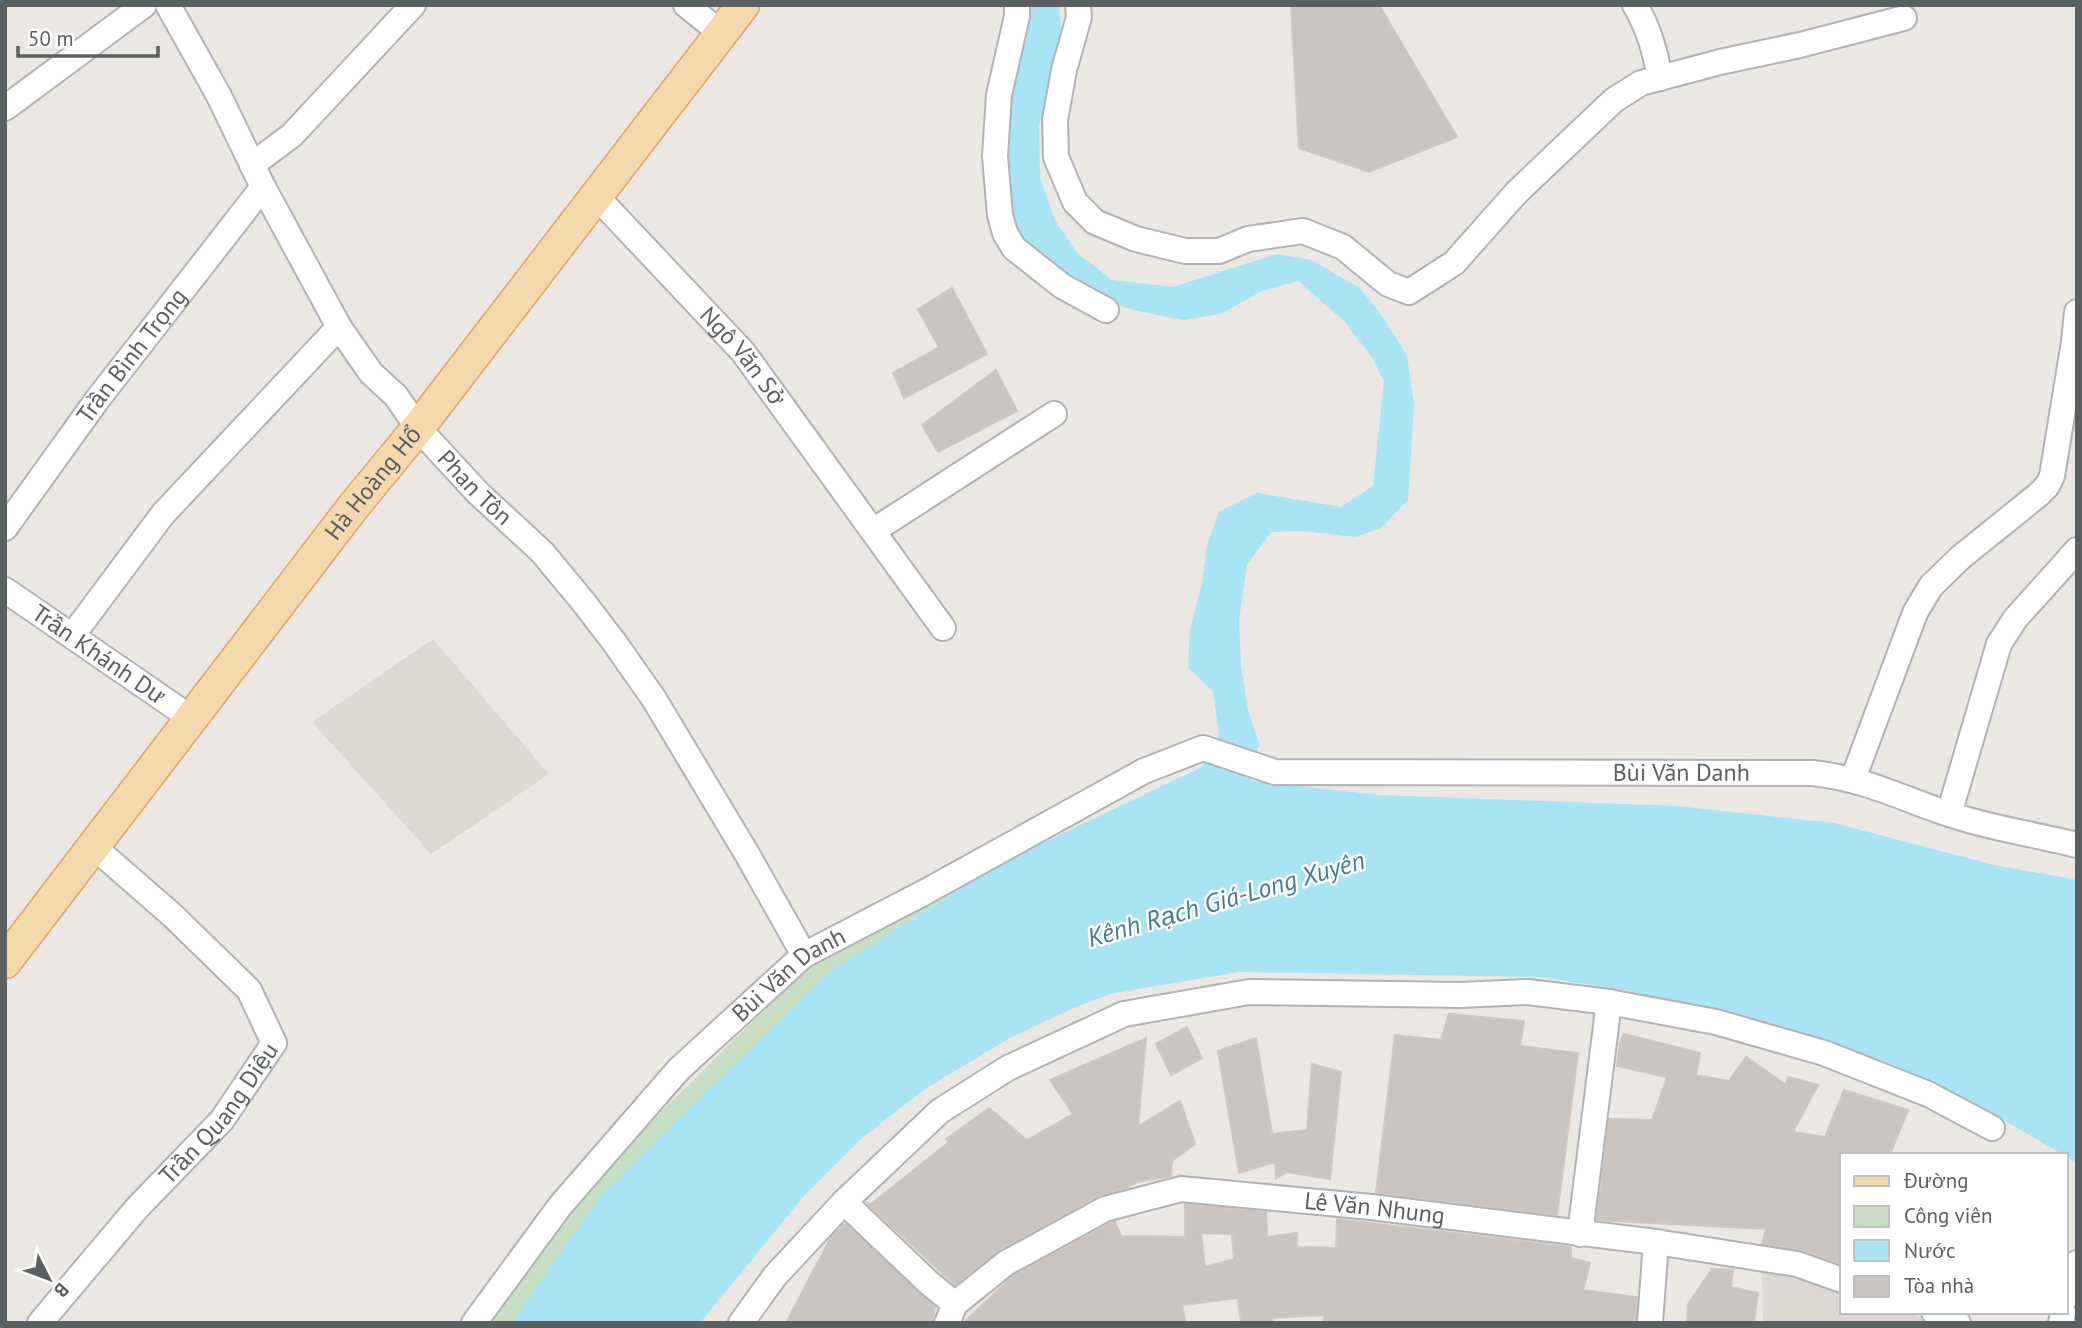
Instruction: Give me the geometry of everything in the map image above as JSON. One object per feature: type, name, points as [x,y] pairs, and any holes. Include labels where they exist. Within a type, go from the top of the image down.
[{"type":"main road","name":"Hà Hoàng Hổ","points":[[5,962],[353,507],[418,428],[743,5]]},
{"type":"street","points":[[5,108],[144,5]]},
{"type":"street","name":"Phan Tôn","points":[[168,5],[219,96],[258,176],[339,327],[371,373],[396,397],[418,428],[478,493],[541,552],[614,642],[654,699],[804,955]]},
{"type":"street","name":"Trần Bình Trọng","points":[[5,528],[258,176],[292,135],[413,5]]},
{"type":"street","points":[[686,5],[722,33]]},
{"type":"street","points":[[1017,5],[1017,16],[999,95],[995,156],[1000,215],[1005,233],[1014,248],[1054,280],[1106,310]]},
{"type":"street","points":[[1078,5],[1079,17],[1064,70],[1055,120],[1056,157],[1075,202],[1095,222],[1136,239],[1185,251],[1219,251],[1248,239],[1303,231],[1343,247],[1388,284],[1409,292],[1454,263],[1517,192],[1614,100],[1641,83],[1904,18]]},
{"type":"street","points":[[1635,5],[1646,23],[1655,48],[1660,78]]},
{"type":"street","name":"Ngô Văn Sở","points":[[595,195],[743,352],[943,628]]},
{"type":"street","points":[[1858,780],[1915,613],[1931,586],[1961,557],[2038,495],[2052,476],[2077,312]]},
{"type":"street","points":[[72,636],[163,514],[339,327]]},
{"type":"street","points":[[873,531],[1054,414]]},
{"type":"street","points":[[1945,813],[1999,644],[2015,619],[2077,550]]},
{"type":"street","name":"Trần Khánh Dư","points":[[5,590],[191,718]]},
{"type":"street","name":"Bùi Văn Danh","points":[[474,1323],[560,1206],[679,1069],[804,955],[927,891],[1144,771],[1203,748],[1275,772],[1813,773],[1858,780],[1945,813],[2077,845]]},
{"type":"street","name":"Trần Quang Diệu","points":[[40,1323],[137,1208],[222,1120],[274,1044],[249,990],[172,915],[94,847]]},
{"type":"street","points":[[741,1323],[775,1276],[844,1202],[940,1111],[1008,1068],[1124,1014],[1249,992],[1460,995],[1528,992],[1609,1002],[1716,1022],[1824,1053],[1928,1094],[1992,1128]]},
{"type":"street","points":[[1580,1234],[1609,1002]]},
{"type":"street","name":"Lê Văn Nhung","points":[[951,1314],[1006,1263],[1105,1209],[1181,1189],[1358,1206],[1656,1242],[1797,1264],[1840,1279]]},
{"type":"street","points":[[844,1202],[929,1283],[951,1314]]},
{"type":"street","points":[[1650,1323],[1656,1242]]},
{"type":"street","points":[[2068,1291],[2077,1263]]},
{"type":"street","points":[[1938,1314],[1958,1323]]},
{"type":"shaded area","points":[[433,639],[549,774],[431,854],[312,722]]},
{"type":"shaded area","points":[[1762,1271],[1840,1290],[1840,1314],[1913,1314],[1935,1323],[1763,1323]]},
{"type":"green space","points":[[1003,862],[830,971],[600,1196],[512,1323],[491,1323],[584,1188],[814,961]]},
{"type":"water","name":"Kênh Rạch Giá-Long Xuyên","points":[[1022,5],[1059,5],[1062,47],[1039,125],[1040,178],[1055,220],[1077,253],[1112,280],[1173,287],[1277,254],[1311,260],[1360,288],[1385,320],[1407,356],[1414,405],[1408,500],[1381,528],[1356,537],[1302,531],[1271,532],[1247,565],[1239,620],[1241,666],[1248,710],[1259,743],[1251,781],[1380,795],[1676,806],[1834,823],[1994,865],[2077,880],[2077,1163],[2068,1158],[2068,1153],[2060,1153],[1983,1108],[1894,1065],[1787,1028],[1698,1006],[1624,990],[1539,977],[1238,972],[1110,994],[1010,1038],[925,1089],[862,1138],[804,1196],[700,1323],[512,1323],[600,1196],[830,971],[1003,862],[1202,767],[1219,735],[1213,692],[1188,667],[1190,629],[1202,583],[1207,545],[1219,512],[1257,493],[1341,507],[1373,486],[1384,381],[1373,359],[1345,322],[1298,281],[1262,291],[1221,314],[1182,320],[1133,310],[1099,299],[1026,248],[1009,210],[1005,120]]},
{"type":"building","points":[[1291,5],[1379,5],[1457,137],[1369,172],[1299,148]]},
{"type":"building","points":[[952,288],[987,354],[904,398],[893,373],[939,347],[918,309]]},
{"type":"building","points":[[996,370],[1017,411],[938,452],[922,425]]},
{"type":"building","points":[[1449,1014],[1524,1021],[1520,1046],[1578,1053],[1557,1215],[1376,1193],[1395,1035],[1441,1040]]},
{"type":"building","points":[[1187,1027],[1202,1058],[1171,1075],[1156,1044]]},
{"type":"building","points":[[1624,1034],[1700,1053],[1696,1075],[1729,1081],[1746,1057],[1786,1085],[1788,1077],[1818,1085],[1793,1132],[1825,1137],[1844,1090],[1908,1110],[1891,1153],[1840,1153],[1840,1263],[1802,1250],[1762,1244],[1766,1229],[1597,1220],[1609,1119],[1652,1120],[1667,1077],[1617,1066],[1620,1042]]},
{"type":"building","points":[[1146,1038],[1138,1126],[1180,1101],[1195,1144],[1172,1161],[1171,1176],[1137,1182],[1124,1189],[1098,1196],[999,1250],[955,1285],[866,1202],[871,1204],[949,1142],[946,1139],[989,1108],[1027,1140],[1073,1114],[1050,1080]]},
{"type":"building","points":[[1256,1038],[1272,1134],[1307,1130],[1312,1064],[1341,1072],[1330,1179],[1287,1172],[1276,1178],[1275,1162],[1239,1173],[1218,1051]]},
{"type":"building","points":[[1185,1204],[1266,1212],[1267,1237],[1297,1233],[1297,1247],[1336,1248],[1337,1219],[1571,1247],[1571,1258],[1590,1263],[1583,1290],[1637,1297],[1635,1323],[1323,1323],[1325,1315],[1272,1318],[1272,1323],[1241,1323],[1238,1298],[1182,1305],[1186,1323],[963,1323],[1014,1275],[1111,1223],[1115,1222],[1121,1236],[1185,1237]],"holes":[[[1201,1233],[1232,1234],[1234,1259],[1205,1267]]]},
{"type":"building","points":[[845,1223],[935,1307],[932,1323],[786,1323],[830,1239]]},
{"type":"building","points":[[1712,1269],[1733,1270],[1731,1287],[1758,1293],[1754,1323],[1687,1323],[1688,1304]]}]
